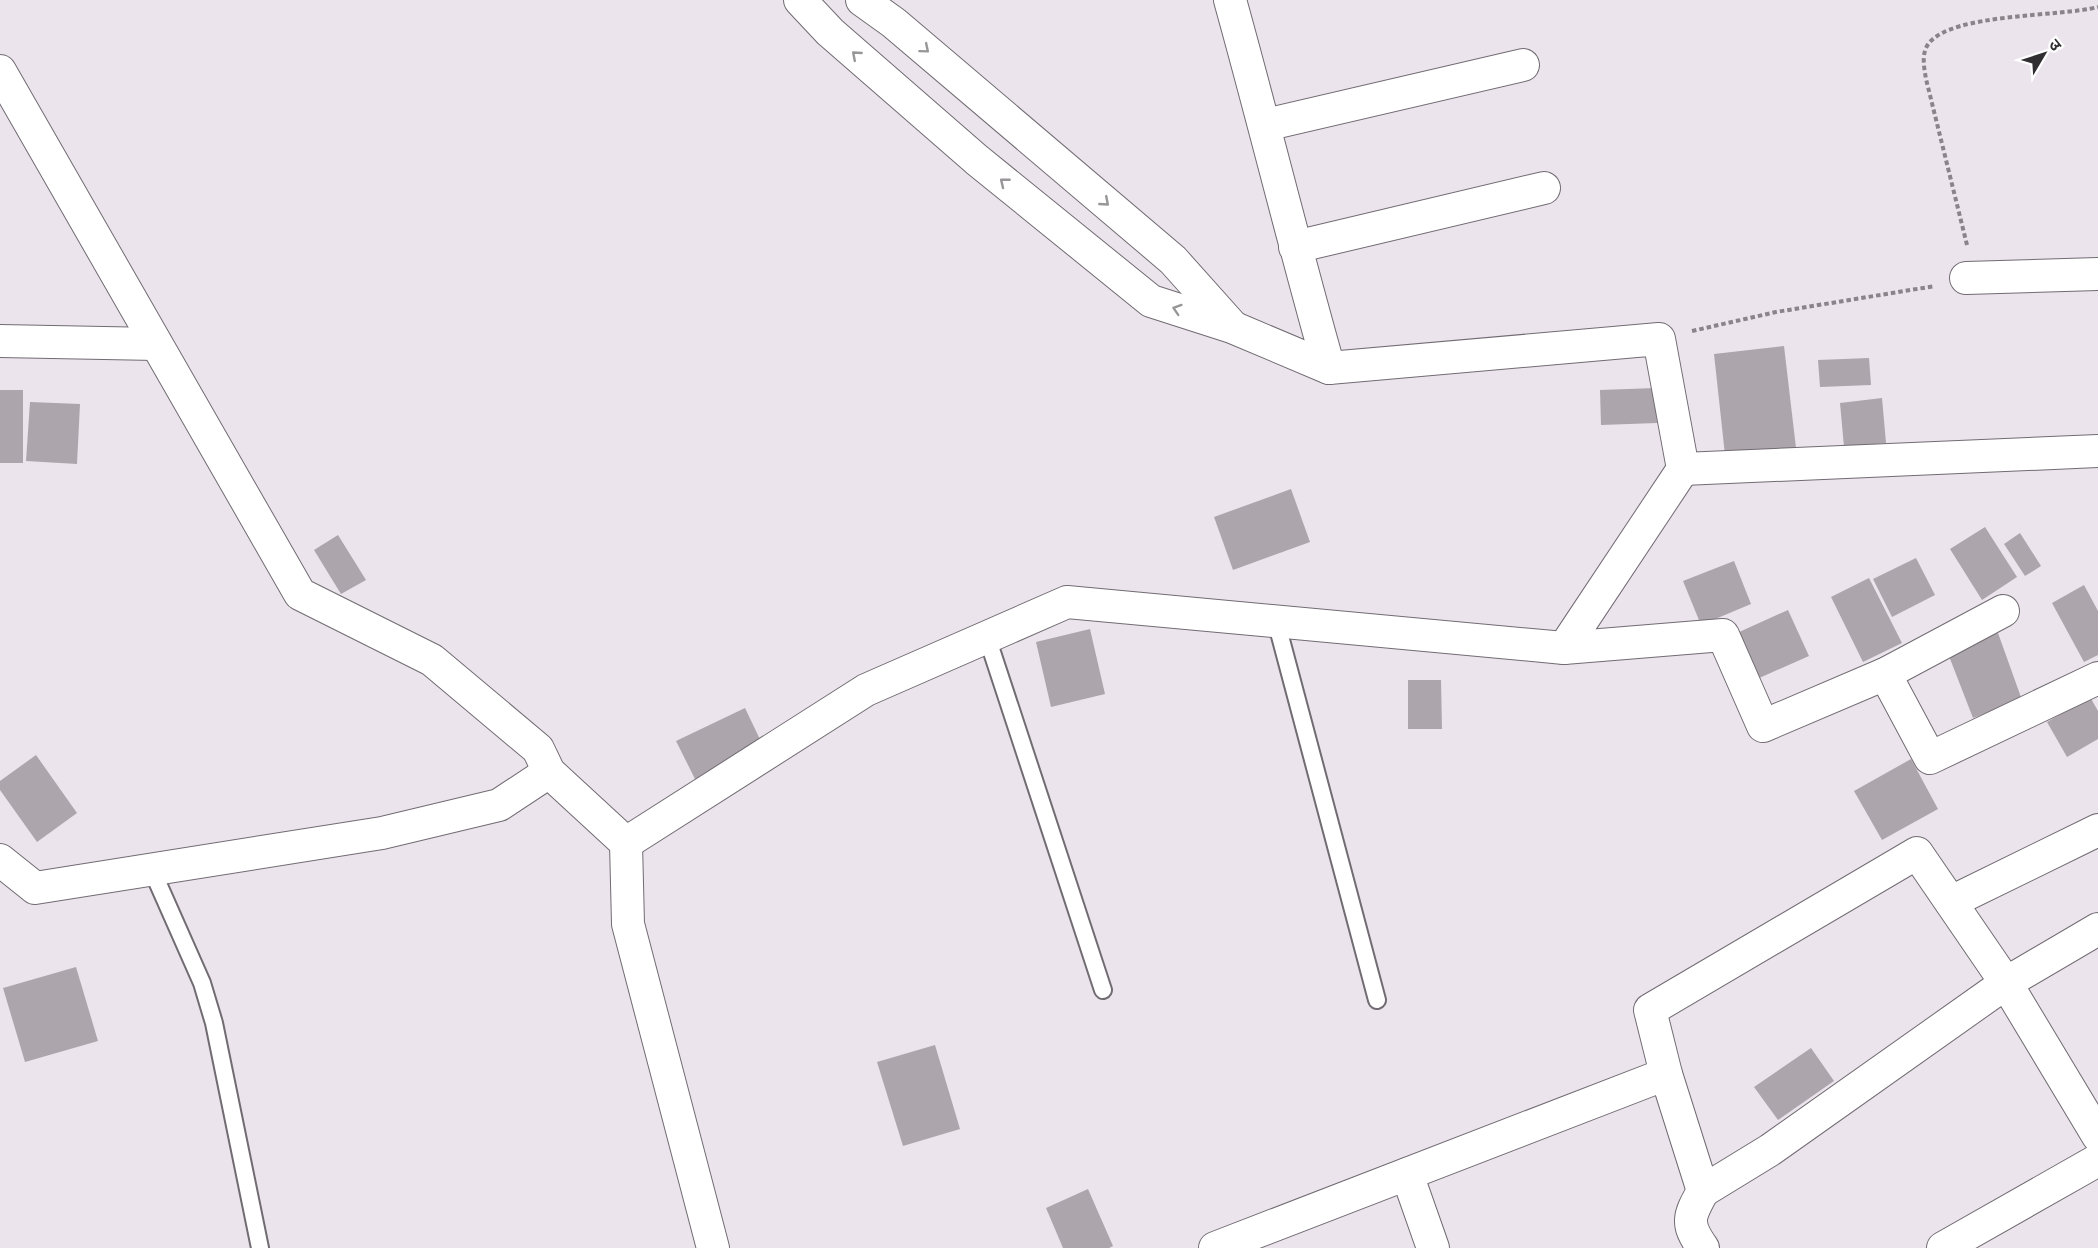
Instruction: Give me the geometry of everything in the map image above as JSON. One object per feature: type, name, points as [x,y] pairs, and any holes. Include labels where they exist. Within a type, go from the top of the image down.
[{"type":"street","points":[[800,0],[830,32],[976,159],[1151,301],[1232,327],[1329,368],[1659,339],[1683,469],[1564,648]]},
{"type":"street","points":[[862,0],[894,23],[1173,261],[1232,327]]},
{"type":"street","points":[[1230,0],[1329,368]]},
{"type":"street","points":[[1265,125],[1523,65]]},
{"type":"street","points":[[0,71],[300,594],[432,660],[538,749],[549,772],[626,843],[628,924],[713,1248]]},
{"type":"street","points":[[1040,211],[1070,172]]},
{"type":"street","points":[[1295,247],[1544,188]]},
{"type":"street","points":[[1966,278],[2098,274]]},
{"type":"street","points":[[0,341],[156,344]]},
{"type":"street","points":[[1683,469],[2098,451]]},
{"type":"street","points":[[626,843],[866,690],[1067,602],[1564,648],[1724,635],[1763,726],[1885,674],[2003,611]]},
{"type":"street","points":[[1885,674],[1930,758],[2098,678]]},
{"type":"street","points":[[0,860],[35,888],[152,870],[382,833],[500,805],[549,772]]},
{"type":"street","points":[[1950,902],[2098,830]]},
{"type":"street","points":[[1703,1191],[1666,1074],[1650,1010],[1917,853],[2006,983],[2098,1136]]},
{"type":"street","points":[[1704,1248],[1691,1228],[1690,1215],[1703,1191],[1770,1150],[2006,983],[2098,929]]},
{"type":"street","points":[[1215,1248],[1666,1074]]},
{"type":"street","points":[[1942,1248],[2098,1160]]},
{"type":"street","points":[[1407,1174],[1433,1248]]},
{"type":"lane","points":[[1276,621],[1377,1000]]},
{"type":"lane","points":[[987,637],[1104,990]]},
{"type":"lane","points":[[152,870],[202,983],[214,1023],[260,1248]]},
{"type":"path","points":[[1659,339],[1776,312],[1954,283],[1966,278],[1969,263],[1966,245],[1926,78],[1923,59],[1928,45],[1938,35],[1959,25],[2098,7]]},
{"type":"building","points":[[1784,346],[1796,448],[1725,455],[1714,354]]},
{"type":"building","points":[[1869,358],[1871,385],[1820,387],[1818,360]]},
{"type":"building","points":[[1655,388],[1657,423],[1601,425],[1600,390]]},
{"type":"building","points":[[0,390],[23,390],[23,463],[0,463]]},
{"type":"building","points":[[1882,398],[1886,443],[1844,447],[1840,403]]},
{"type":"building","points":[[30,402],[80,404],[77,464],[26,461]]},
{"type":"building","points":[[1291,489],[1310,542],[1233,570],[1214,517]]},
{"type":"building","points":[[1985,527],[2017,577],[1982,600],[1950,549]]},
{"type":"building","points":[[2020,533],[2041,566],[2025,576],[2004,544]]},
{"type":"building","points":[[338,535],[366,580],[341,594],[314,550]]},
{"type":"building","points":[[1916,558],[1935,595],[1892,617],[1873,579]]},
{"type":"building","points":[[1734,561],[1751,604],[1701,625],[1683,581]]},
{"type":"building","points":[[1869,578],[1902,643],[1863,662],[1831,597]]},
{"type":"building","points":[[2084,585],[2098,611],[2098,655],[2084,662],[2052,603]]},
{"type":"building","points":[[1788,610],[1809,656],[1757,679],[1737,633]]},
{"type":"building","points":[[1090,629],[1105,694],[1051,707],[1036,642]]},
{"type":"building","points":[[1998,633],[2022,700],[1973,718],[1947,651]]},
{"type":"building","points":[[1408,680],[1441,680],[1442,729],[1408,729]]},
{"type":"building","points":[[2090,697],[2098,711],[2098,739],[2067,757],[2047,722]]},
{"type":"building","points":[[745,708],[766,752],[698,785],[676,741]]},
{"type":"building","points":[[36,755],[77,813],[37,842],[0,790],[0,781]]},
{"type":"building","points":[[1911,759],[1938,809],[1882,840],[1854,791]]},
{"type":"building","points":[[76,967],[98,1041],[25,1062],[3,988]]},
{"type":"building","points":[[935,1045],[960,1129],[903,1146],[877,1062]]},
{"type":"building","points":[[1811,1048],[1834,1081],[1778,1120],[1754,1087]]},
{"type":"building","points":[[1088,1189],[1113,1246],[1109,1248],[1063,1248],[1046,1208]]}]
